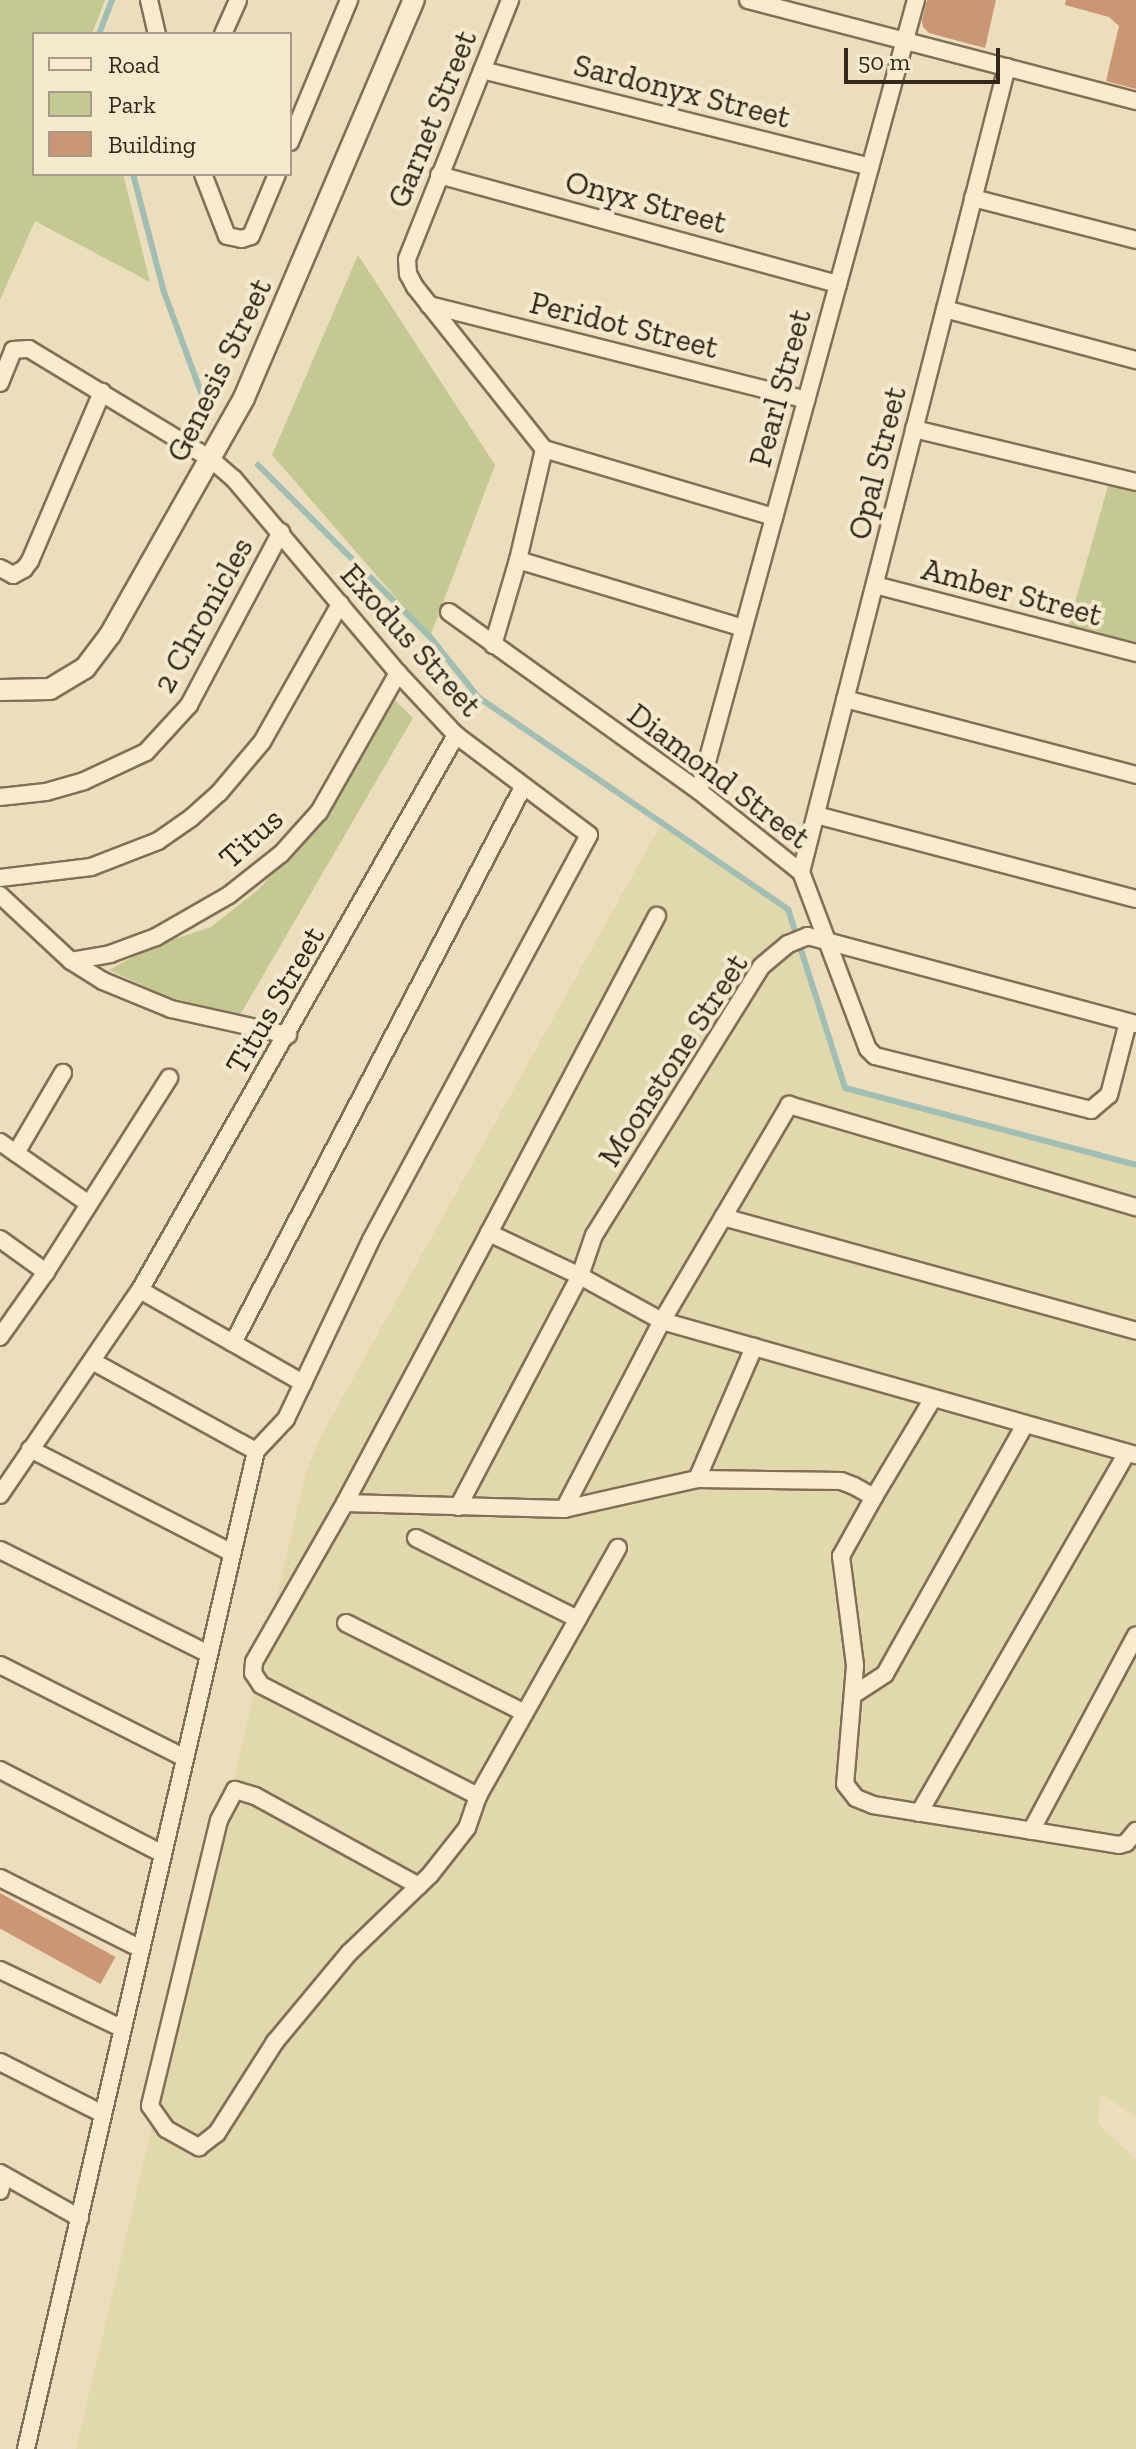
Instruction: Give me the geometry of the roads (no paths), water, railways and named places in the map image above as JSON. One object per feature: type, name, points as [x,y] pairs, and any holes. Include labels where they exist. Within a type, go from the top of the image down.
[{"type":"street","points":[[149,0],[157,32]]},
{"type":"street","points":[[224,32],[238,0]]},
{"type":"street","points":[[292,137],[349,0]]},
{"type":"street","name":"Genesis Street","points":[[0,690],[50,689],[85,668],[110,635],[212,460],[250,384],[414,0]]},
{"type":"street","name":"Garnet Street","points":[[429,305],[408,274],[407,259],[510,0]]},
{"type":"street","points":[[748,0],[1136,101]]},
{"type":"street","name":"Pearl Street","points":[[699,791],[916,0]]},
{"type":"street","name":"Opal Street","points":[[801,872],[1007,67]]},
{"type":"street","name":"Sardonyx Street","points":[[482,70],[870,167]]},
{"type":"street","name":"Onyx Street","points":[[439,175],[838,284]]},
{"type":"street","points":[[204,176],[227,236],[242,239],[251,236],[276,176]]},
{"type":"street","points":[[973,198],[1136,240]]},
{"type":"street","points":[[429,305],[544,449],[774,517]]},
{"type":"street","name":"Peridot Street","points":[[429,305],[806,400]]},
{"type":"street","points":[[945,309],[1136,360]]},
{"type":"street","name":"Exodus Street","points":[[0,383],[13,350],[19,347],[102,392],[212,460],[281,532],[398,673],[456,735],[589,835],[371,1240],[303,1383]]},
{"type":"street","points":[[0,568],[13,575],[30,561],[102,392]]},
{"type":"street","points":[[914,429],[1136,482]]},
{"type":"street","points":[[493,645],[518,560],[544,449]]},
{"type":"street","name":"2 Chronicles","points":[[0,797],[46,792],[146,752],[189,705],[281,532]]},
{"type":"street","points":[[518,560],[743,628]]},
{"type":"street","name":"Amber Street","points":[[875,585],[1136,653]]},
{"type":"street","points":[[0,878],[91,867],[158,841],[191,818],[219,793],[262,742],[340,604]]},
{"type":"street","name":"Diamond Street","points":[[449,612],[699,791],[801,872],[868,1049],[886,1061],[1091,1110],[1109,1095],[1132,1023]]},
{"type":"street","name":"Titus","points":[[71,961],[110,954],[156,937],[229,895],[281,854],[319,812],[398,673]]},
{"type":"street","points":[[845,699],[1136,775]]},
{"type":"street","name":"Titus Street","points":[[0,1495],[140,1290],[288,1035],[456,735]]},
{"type":"street","points":[[233,1343],[523,787]]},
{"type":"street","points":[[816,815],[1136,899]]},
{"type":"street","points":[[0,895],[71,961],[103,981],[171,1009],[288,1035]]},
{"type":"street","points":[[478,1796],[261,1685],[253,1673],[254,1662],[345,1503],[657,916]]},
{"type":"street","name":"Moonstone Street","points":[[458,1507],[580,1276],[594,1235],[761,967],[788,944],[808,936],[1132,1023]]},
{"type":"street","points":[[16,1153],[63,1073]]},
{"type":"street","points":[[1,1334],[46,1272],[169,1078]]},
{"type":"street","points":[[564,1509],[662,1321],[789,1105],[1136,1207]]},
{"type":"street","points":[[0,1142],[89,1204]]},
{"type":"street","points":[[723,1217],[1136,1331]]},
{"type":"street","points":[[489,1233],[580,1276],[662,1321],[932,1400],[1132,1454],[919,1813]]},
{"type":"street","points":[[0,1239],[46,1272]]},
{"type":"street","points":[[26,2449],[256,1451],[286,1419],[303,1383],[140,1290]]},
{"type":"street","points":[[697,1479],[754,1347]]},
{"type":"street","points":[[92,1361],[256,1451]]},
{"type":"street","points":[[932,1400],[841,1556],[855,1666],[845,1784],[856,1798],[873,1805],[919,1813],[1119,1845],[1126,1843],[1136,1831]]},
{"type":"street","points":[[853,1695],[885,1674],[1025,1425]]},
{"type":"street","points":[[30,1449],[232,1553]]},
{"type":"street","points":[[345,1503],[564,1509],[697,1479],[841,1481],[874,1497]]},
{"type":"street","points":[[416,1538],[578,1619]]},
{"type":"street","points":[[419,1886],[255,1796],[235,1790],[219,1820],[150,2106],[166,2129],[199,2147],[217,2133],[275,2042],[349,1953],[419,1886],[467,1828],[478,1796],[618,1548]]},
{"type":"street","points":[[0,1550],[209,1654]]},
{"type":"street","points":[[346,1623],[525,1713]]},
{"type":"street","points":[[1031,1831],[1136,1635]]},
{"type":"street","points":[[0,1665],[185,1758]]},
{"type":"street","points":[[0,1770],[163,1854]]},
{"type":"street","points":[[0,1878],[141,1949]]},
{"type":"street","points":[[0,1970],[123,2029]]},
{"type":"street","points":[[0,2062],[103,2114]]},
{"type":"street","points":[[1,2180],[80,2218]]},
{"type":"waterway","points":[[100,32],[112,0]]},
{"type":"waterway","points":[[134,176],[164,292],[203,398]]},
{"type":"waterway","points":[[258,465],[430,637],[478,697],[788,909],[845,1088],[1136,1165]]}]
